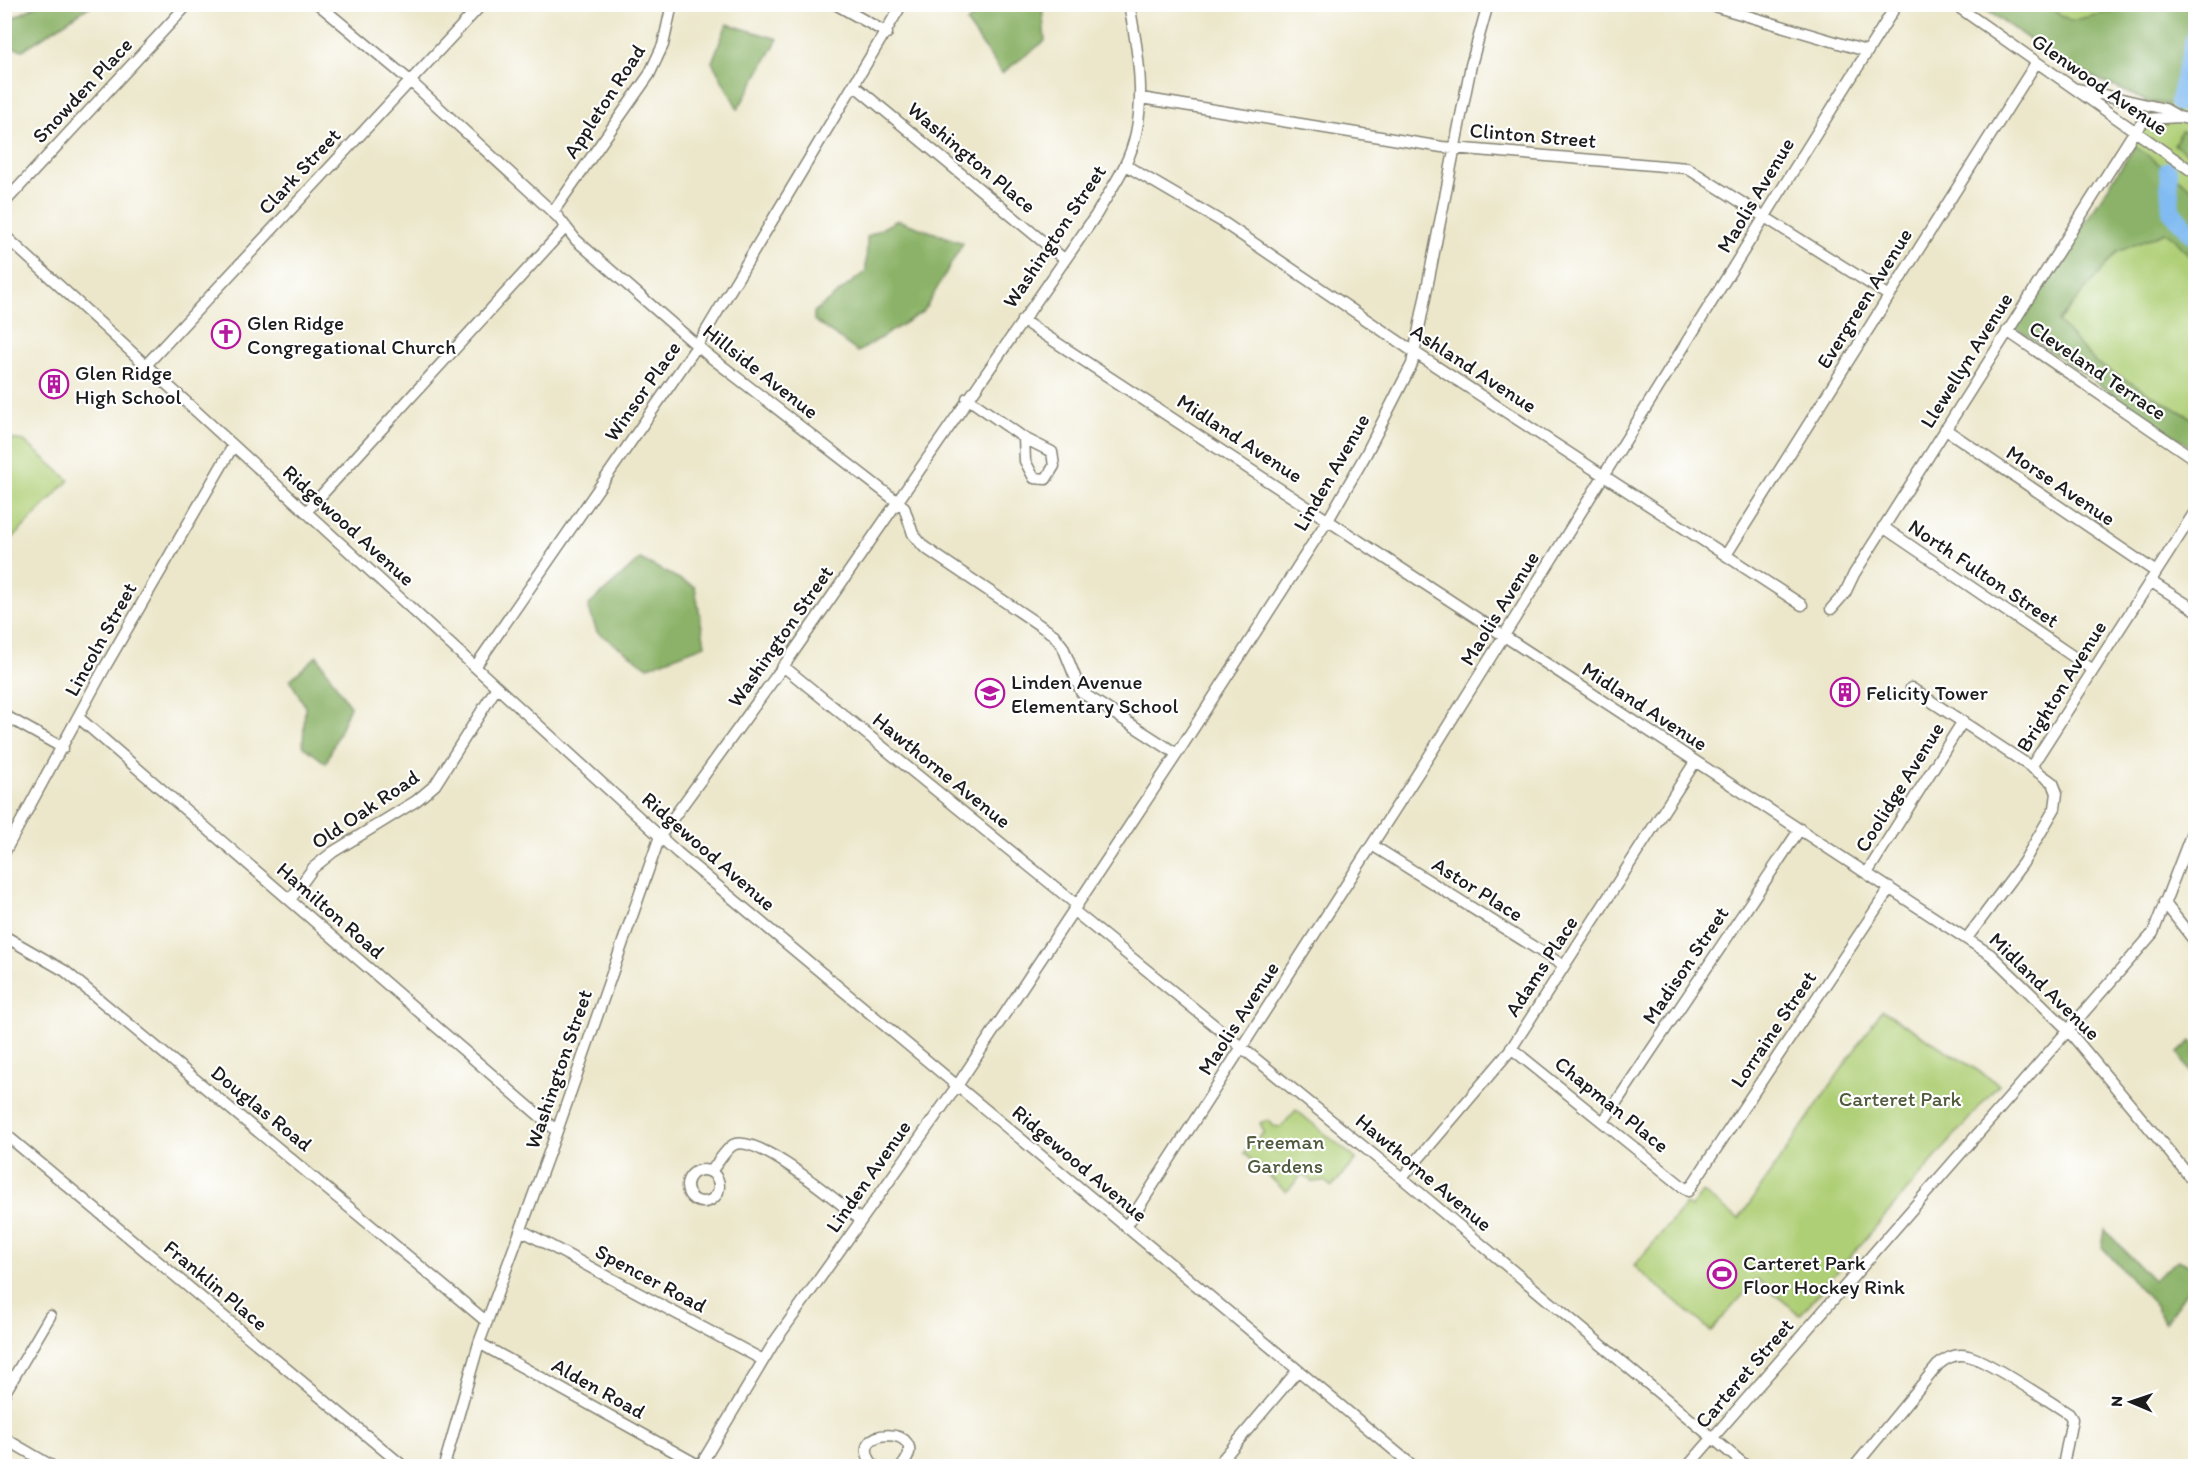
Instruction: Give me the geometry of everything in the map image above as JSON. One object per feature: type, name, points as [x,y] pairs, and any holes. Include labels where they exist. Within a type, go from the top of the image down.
[{"type":"street","name":"Snowden Place","points":[[4,203],[188,4]]},
{"type":"street","name":"Hillside Avenue","points":[[318,4],[409,80],[553,212],[576,240],[697,346],[904,507],[913,534],[924,548],[1054,635],[1063,647],[1081,692],[1177,754]]},
{"type":"street","name":"Clark Street","points":[[146,365],[482,4]]},
{"type":"street","name":"Appleton Road","points":[[553,212],[649,75],[663,45],[672,4]]},
{"type":"street","points":[[835,4],[887,33]]},
{"type":"street","name":"Winsor Place","points":[[476,667],[697,346],[887,33],[902,4]]},
{"type":"street","name":"Washington Street","points":[[444,1467],[479,1343],[557,1131],[660,836],[783,666],[1096,214],[1125,165],[1141,98],[1140,61],[1129,4]]},
{"type":"street","name":"Linden Avenue","points":[[700,1466],[763,1360],[957,1086],[1076,908],[1329,519],[1366,454],[1412,364],[1471,65],[1488,4]]},
{"type":"street","points":[[1707,4],[1866,51]]},
{"type":"street","name":"Maolis Avenue","points":[[1126,1227],[1372,845],[1897,4]]},
{"type":"street","name":"Glenwood Avenue","points":[[1954,4],[2196,174]]},
{"type":"street","name":"Evergreen Avenue","points":[[1726,555],[2036,63]]},
{"type":"street","name":"Washington Place","points":[[855,86],[1064,258]]},
{"type":"street","points":[[2072,88],[2165,109],[2179,117],[2196,121]]},
{"type":"street","name":"Clinton Street","points":[[1141,98],[1455,148],[1687,168],[1888,295]]},
{"type":"street","points":[[2134,132],[2146,119],[2179,117]]},
{"type":"street","name":"Llewellyn Avenue","points":[[1831,609],[1845,593],[1883,527],[2134,132]]},
{"type":"street","name":"Ashland Avenue","points":[[1125,165],[1224,223],[1414,352],[1802,605]]},
{"type":"street","points":[[306,512],[566,227]]},
{"type":"street","name":"Ridgewood Avenue","points":[[4,235],[660,836],[1413,1467]]},
{"type":"street","name":"Midland Avenue","points":[[1022,320],[1329,519],[1503,637],[1991,955],[2067,1029],[2196,1184]]},
{"type":"street","name":"Cleveland Terrace","points":[[2007,332],[2196,460]]},
{"type":"street","points":[[967,398],[1024,438]]},
{"type":"street","name":"Morse Avenue","points":[[1945,429],[2196,610]]},
{"type":"street","name":"Lincoln Street","points":[[4,854],[105,667],[233,446]]},
{"type":"street","name":"Brighton Avenue","points":[[1967,938],[2023,863],[2057,803],[2056,787],[2031,767],[2196,510]]},
{"type":"street","name":"North Fulton Street","points":[[1883,527],[2093,670]]},
{"type":"street","name":"Hawthorne Avenue","points":[[783,666],[1242,1048],[1402,1178],[1746,1467]]},
{"type":"street","name":"Old Oak Road","points":[[290,900],[313,868],[333,852],[399,812],[435,785],[496,687]]},
{"type":"street","points":[[1911,688],[2031,767]]},
{"type":"street","points":[[4,715],[63,747]]},
{"type":"street","name":"Hamilton Road","points":[[79,718],[557,1131]]},
{"type":"street","name":"Coolidge Avenue","points":[[1867,873],[1963,721]]},
{"type":"street","name":"Adams Place","points":[[1402,1178],[1511,1048],[1695,762]]},
{"type":"street","name":"Carteret Street","points":[[1688,1467],[1919,1203],[2067,1029],[2153,933],[2196,822]]},
{"type":"street","name":"Madison Street","points":[[1603,1122],[1800,829]]},
{"type":"street","name":"Astor Place","points":[[1372,845],[1564,966]]},
{"type":"street","name":"Lorraine Street","points":[[1688,1191],[1890,888]]},
{"type":"street","points":[[2164,902],[2196,943]]},
{"type":"street","name":"Douglas Road","points":[[4,936],[65,971],[487,1322]]},
{"type":"street","name":"Chapman Place","points":[[1511,1048],[1688,1191]]},
{"type":"street","name":"Franklin Place","points":[[4,1133],[403,1467]]},
{"type":"street","points":[[712,1170],[733,1145],[745,1143],[755,1146],[766,1150],[861,1220]]},
{"type":"street","name":"Spencer Road","points":[[521,1230],[763,1360]]},
{"type":"street","points":[[4,1394],[50,1316]]},
{"type":"street","name":"Alden Road","points":[[479,1343],[700,1466]]},
{"type":"street","points":[[1855,1467],[1938,1365],[1959,1355],[1978,1359],[2069,1413],[2072,1419],[2063,1467]]},
{"type":"street","points":[[1217,1467],[1298,1370]]},
{"type":"street","points":[[874,1467],[869,1458],[869,1446],[877,1437],[889,1433],[896,1435],[906,1446],[907,1458],[902,1467]]},
{"type":"street","points":[[4,1438],[52,1467]]},
{"type":"green space","points":[[38,5],[92,5],[23,50],[5,46],[5,22]]},
{"type":"green space","points":[[984,5],[1042,5],[1045,41],[1002,73],[967,23]]},
{"type":"green space","points":[[1979,5],[2195,5],[2195,420],[2096,363],[2058,322],[2117,252],[2165,232],[2135,146],[2146,101],[2065,64]]},
{"type":"green space","points":[[1979,5],[2045,5],[2071,21],[2112,11],[2119,5],[2195,5],[2195,108],[2146,101],[2065,64]]},
{"type":"green space","points":[[727,24],[778,39],[738,109],[712,62]]},
{"type":"green space","points":[[2181,131],[2195,134],[2195,158],[2174,145]]},
{"type":"green space","points":[[2135,146],[2195,191],[2195,262],[2174,238],[2165,232],[2117,252],[2058,322],[2096,363],[2195,420],[2195,450],[2016,328]]},
{"type":"green space","points":[[897,220],[963,243],[924,311],[858,352],[814,320],[814,312],[866,271],[867,237]]},
{"type":"green space","points":[[4,438],[24,441],[69,480],[7,544],[4,542]]},
{"type":"green space","points":[[640,559],[695,587],[705,645],[648,667],[597,632],[588,606]]},
{"type":"green space","points":[[317,656],[350,706],[326,763],[303,746],[305,706],[290,680]]},
{"type":"green space","name":"Carteret Park","points":[[1882,1010],[1999,1084],[1800,1315],[1757,1279],[1711,1331],[1634,1266],[1686,1204],[1691,1208],[1702,1192],[1739,1219]]},
{"type":"green space","points":[[2191,1041],[2195,1046],[2195,1081],[2178,1053]]},
{"type":"green space","name":"Freeman Gardens","points":[[1296,1110],[1356,1159],[1332,1187],[1324,1181],[1312,1182],[1303,1174],[1286,1192],[1244,1153],[1264,1132],[1260,1123],[1268,1120],[1273,1126],[1281,1127]]},
{"type":"green space","points":[[2105,1230],[2153,1280],[2178,1260],[2195,1268],[2195,1279],[2165,1323],[2154,1304],[2102,1247]]},
{"type":"waterway","points":[[2178,103],[2196,32]]},
{"type":"waterway","points":[[2168,170],[2171,211],[2196,238]]},
{"type":"railway","points":[[4,11],[19,4]]},
{"type":"place","name":"Glen Ridge Congregational Church","points":[[226,334]]},
{"type":"place","name":"Glen Ridge High School","points":[[54,384]]},
{"type":"place","name":"Felicity Tower","points":[[1845,692]]},
{"type":"place","name":"Linden Avenue Elementary School","points":[[990,693]]},
{"type":"place","name":"Carteret Park Floor Hockey Rink","points":[[1722,1274]]}]
